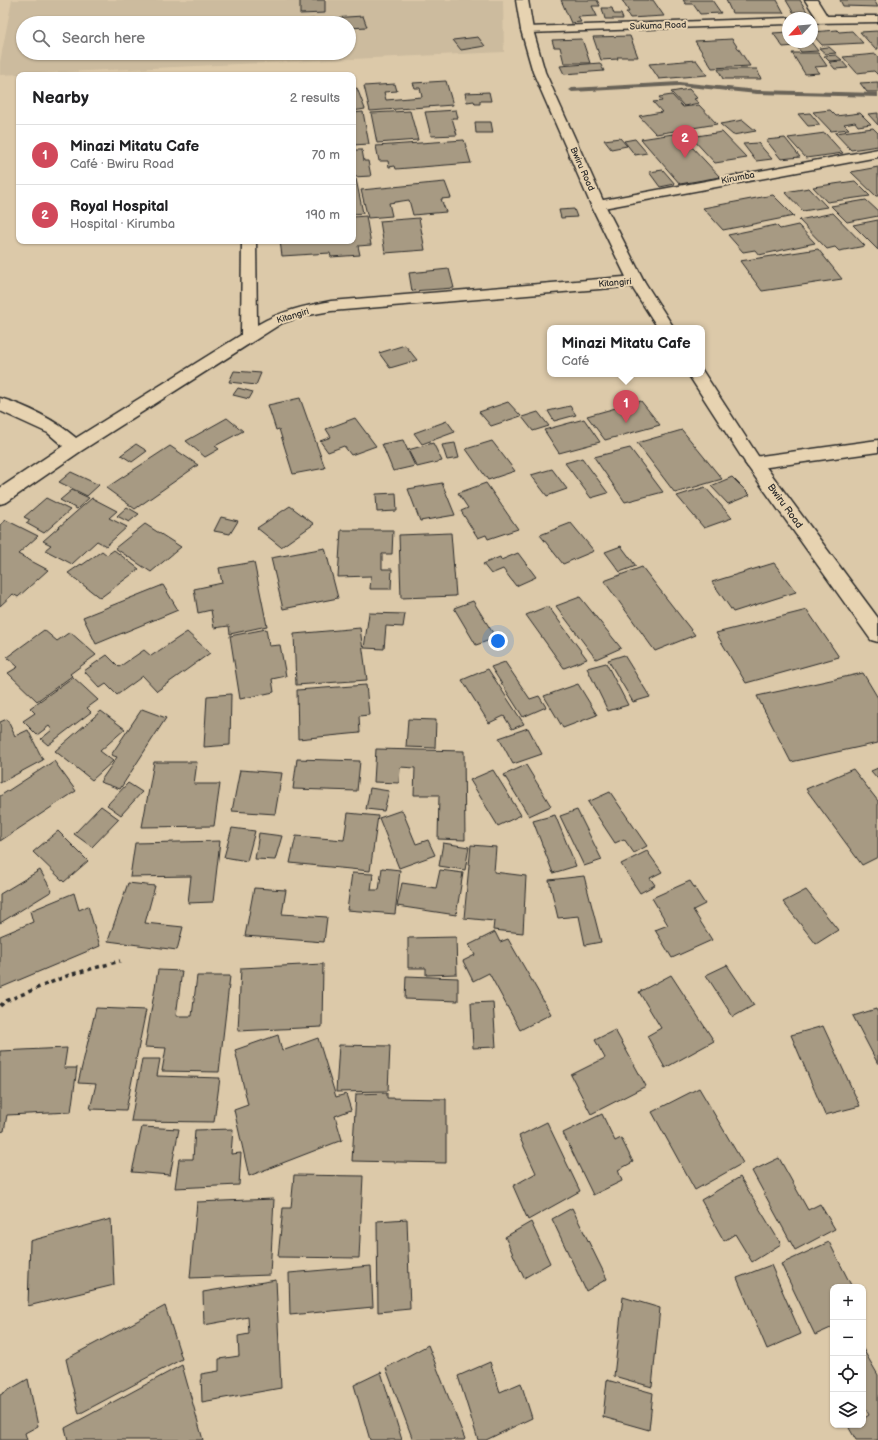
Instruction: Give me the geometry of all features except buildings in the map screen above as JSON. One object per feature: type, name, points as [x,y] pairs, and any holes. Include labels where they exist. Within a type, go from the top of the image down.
[{"type":"street","name":"Bwiru Road","points":[[522,0],[539,72],[598,205],[636,281],[664,325]]},
{"type":"street","points":[[811,0],[815,12]]},
{"type":"street","points":[[818,20],[878,19]]},
{"type":"street","name":"Sukuma Road","points":[[528,30],[782,21]]},
{"type":"street","name":"Kirumba","points":[[598,205],[878,153]]},
{"type":"street","points":[[249,244],[249,336]]},
{"type":"street","name":"Kitangiri","points":[[0,497],[276,320],[300,312],[331,306],[636,281]]},
{"type":"street","name":"Bwiru Road","points":[[698,377],[754,463],[878,634]]},
{"type":"street","points":[[0,404],[54,429],[76,447]]},
{"type":"street","points":[[754,463],[878,446]]},
{"type":"path","points":[[0,1006],[6,1001],[69,975],[120,961]]},
{"type":"shaded area","points":[[12,0],[503,0],[504,52],[356,59],[356,16],[16,16],[16,60],[329,60],[66,72],[16,72],[16,74],[0,75],[0,62]]},
{"type":"waterway","points":[[572,90],[679,84],[757,92],[878,95]]},
{"type":"place","name":"Royal Hospital","points":[[685,158]]},
{"type":"place","name":"Minazi Mitatu Cafe","points":[[626,423]]}]
